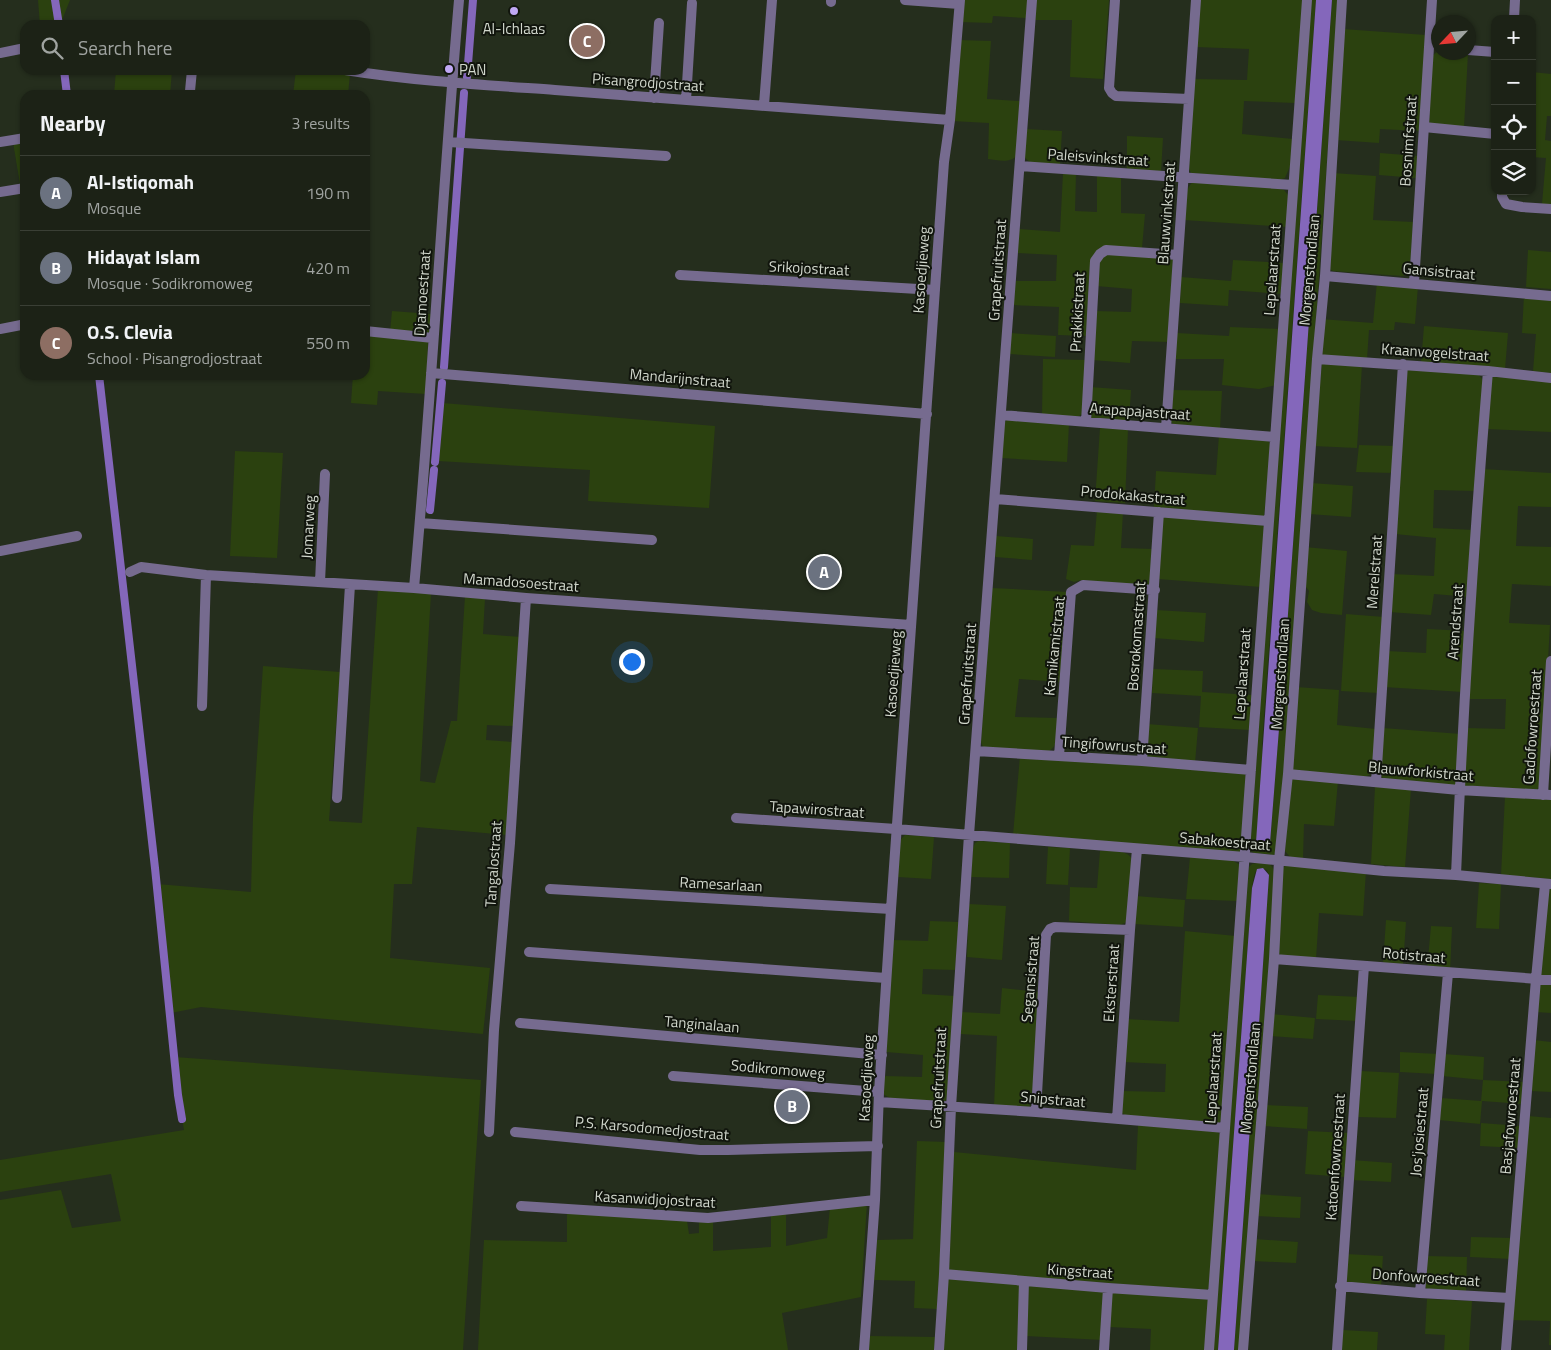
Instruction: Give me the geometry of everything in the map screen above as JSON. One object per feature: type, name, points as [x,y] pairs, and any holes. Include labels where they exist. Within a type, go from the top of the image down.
[{"type":"street","name":"Djamoestraat","points":[[414,588],[433,338],[452,142],[452,82],[459,0]]},
{"type":"street","points":[[764,105],[772,0]]},
{"type":"street","points":[[905,0],[960,2]]},
{"type":"street","name":"Grapefruitstraat","points":[[938,1350],[944,1274],[951,1107],[969,835],[1032,0]]},
{"type":"street","points":[[1115,0],[1109,88],[1116,96],[1189,99]]},
{"type":"street","name":"Blauwvinkstraat","points":[[1166,428],[1196,0]]},
{"type":"street","name":"Lepelaarstraat","points":[[1209,1350],[1307,0]]},
{"type":"street","name":"Morgenstondlaan","points":[[1243,1350],[1274,959],[1279,860],[1288,774],[1317,359],[1325,276],[1342,0]]},
{"type":"street","name":"Bosnimfstraat","points":[[1432,0],[1433,15]]},
{"type":"street","points":[[1514,15],[1515,0]]},
{"type":"street","name":"Kasoedjieweg","points":[[864,1350],[876,1200],[879,1097],[896,829],[944,162],[950,120],[960,2]]},
{"type":"street","points":[[686,100],[692,3]]},
{"type":"street","points":[[654,98],[659,23]]},
{"type":"street","points":[[0,53],[20,49]]},
{"type":"street","points":[[1476,51],[1491,52]]},
{"type":"street","name":"Bosnimfstraat","points":[[1414,283],[1424,127],[1432,60]]},
{"type":"street","name":"Pisangrodjostraat","points":[[370,73],[452,82],[950,120]]},
{"type":"street","points":[[190,90],[192,75]]},
{"type":"street","points":[[1424,127],[1491,134]]},
{"type":"street","points":[[0,142],[20,139]]},
{"type":"street","points":[[452,142],[666,156]]},
{"type":"street","name":"Paleisvinkstraat","points":[[1020,166],[1293,185]]},
{"type":"street","points":[[0,192],[20,189]]},
{"type":"street","points":[[1502,195],[1506,204],[1551,209]]},
{"type":"street","name":"Prakikistraat","points":[[1086,422],[1095,261],[1106,250],[1178,255]]},
{"type":"street","name":"Srikojostraat","points":[[680,275],[935,290]]},
{"type":"street","name":"Gansistraat","points":[[1325,276],[1551,296]]},
{"type":"street","points":[[0,329],[20,325]]},
{"type":"street","points":[[370,332],[433,338]]},
{"type":"street","name":"Kraanvogelstraat","points":[[1317,359],[1403,364],[1551,378]]},
{"type":"street","name":"Merelstraat","points":[[1376,782],[1403,364]]},
{"type":"street","name":"Arendstraat","points":[[1456,875],[1459,790],[1488,371]]},
{"type":"street","name":"Mandarijnstraat","points":[[431,373],[927,414]]},
{"type":"street","name":"Arapapajastraat","points":[[1002,415],[1276,437]]},
{"type":"street","name":"Jomarweg","points":[[320,582],[325,474]]},
{"type":"street","name":"Prodokakastraat","points":[[995,499],[1268,521]]},
{"type":"street","name":"Bosrokomastraat","points":[[1142,761],[1159,512]]},
{"type":"street","points":[[420,523],[652,540]]},
{"type":"street","points":[[0,552],[77,536]]},
{"type":"street","name":"Mamadosoestraat","points":[[130,572],[141,567],[206,575],[414,588],[526,598],[911,625]]},
{"type":"street","points":[[202,706],[206,575]]},
{"type":"street","points":[[337,798],[350,585]]},
{"type":"street","name":"Kamikamistraat","points":[[1059,756],[1072,592],[1083,585],[1155,590]]},
{"type":"street","name":"Tangalostraat","points":[[489,1132],[494,1030],[510,843],[526,598]]},
{"type":"street","name":"Gadofowroestraat","points":[[1547,795],[1551,662]]},
{"type":"street","name":"Tingifowrustraat","points":[[976,751],[1251,770]]},
{"type":"street","name":"Blauwforkistraat","points":[[1288,774],[1459,790],[1547,795]]},
{"type":"street","name":"Tapawirostraat","points":[[736,818],[896,829]]},
{"type":"street","name":"Sabakoestraat","points":[[896,829],[1548,884]]},
{"type":"street","name":"Eksterstraat","points":[[1117,1119],[1137,849]]},
{"type":"street","name":"Basjafowroestraat","points":[[1506,1350],[1536,978],[1548,884]]},
{"type":"street","name":"Ramesarlaan","points":[[550,889],[891,910]]},
{"type":"street","name":"Segansistraat","points":[[1036,1112],[1046,934],[1055,927],[1130,930]]},
{"type":"street","points":[[529,952],[886,978]]},
{"type":"street","name":"Rotistraat","points":[[1274,959],[1551,980]]},
{"type":"street","name":"Katoenfowroestraat","points":[[1337,1350],[1364,966]]},
{"type":"street","name":"Jos'josiestraat","points":[[1420,1293],[1448,973]]},
{"type":"street","name":"Tanginalaan","points":[[520,1023],[882,1055]]},
{"type":"street","name":"Sodikromoweg","points":[[673,1076],[879,1097]]},
{"type":"street","name":"Snipstraat","points":[[879,1097],[951,1107],[1036,1112],[1225,1128]]},
{"type":"street","name":"P.S. Karsodomedjostraat","points":[[515,1132],[700,1150],[878,1146]]},
{"type":"street","name":"Kasanwidjojostraat","points":[[521,1206],[708,1218],[876,1200]]},
{"type":"street","name":"Kingstraat","points":[[944,1274],[1213,1295]]},
{"type":"street","points":[[1022,1350],[1024,1281]]},
{"type":"street","name":"Donfowroestraat","points":[[1340,1286],[1510,1298]]},
{"type":"street","points":[[1104,1350],[1108,1288]]},
{"type":"green space","points":[[38,0],[70,0],[62,20],[40,20]]},
{"type":"green space","points":[[961,0],[1028,0],[1026,18],[993,16],[992,23],[960,22]]},
{"type":"green space","points":[[1036,0],[1109,0],[1103,79],[1070,77],[1072,20],[1035,20]]},
{"type":"green space","points":[[1200,0],[1303,0],[1295,103],[1244,101],[1242,134],[1293,139],[1291,164],[1285,178],[1279,180],[1191,173],[1189,169],[1193,79],[1247,80],[1249,49],[1196,47]]},
{"type":"green space","points":[[1310,0],[1316,0],[1262,744],[1269,848],[1287,628],[1332,0],[1338,0],[1282,814],[1274,855],[1254,853],[1250,850]]},
{"type":"green space","points":[[1343,29],[1426,35],[1420,131],[1380,129],[1379,143],[1336,140]]},
{"type":"green space","points":[[958,40],[991,41],[987,99],[1020,101],[1017,155],[1011,160],[988,159],[989,123],[952,121]]},
{"type":"green space","points":[[1432,60],[1468,60],[1464,127],[1432,125],[1429,122]]},
{"type":"green space","points":[[1536,72],[1551,74],[1551,116],[1547,116],[1545,140],[1551,141],[1551,205],[1542,204],[1546,158],[1536,157]]},
{"type":"green space","points":[[116,75],[172,75],[170,90],[114,90]]},
{"type":"green space","points":[[295,75],[350,75],[348,90],[294,90]]},
{"type":"green space","points":[[1025,129],[1062,131],[1060,165],[1031,163],[1024,157]]},
{"type":"green space","points":[[1127,136],[1163,138],[1161,172],[1127,170]]},
{"type":"green space","points":[[20,141],[20,184],[13,142]]},
{"type":"green space","points":[[1380,153],[1418,156],[1416,178],[1379,175]]},
{"type":"green space","points":[[1063,173],[1076,174],[1075,211],[1097,212],[1097,176],[1121,178],[1121,213],[1145,214],[1142,248],[1101,249],[1088,336],[1058,335],[1059,307],[1013,305],[1016,281],[1056,281],[1057,255],[1017,253],[1019,229],[1060,232]]},
{"type":"green space","points":[[1333,173],[1376,176],[1373,220],[1413,222],[1410,271],[1407,275],[1333,271],[1329,269]]},
{"type":"green space","points":[[1193,182],[1284,190],[1288,195],[1287,227],[1184,220],[1186,194]]},
{"type":"green space","points":[[1528,250],[1551,252],[1551,289],[1526,287]]},
{"type":"green space","points":[[1106,253],[1166,257],[1173,260],[1169,342],[1132,341],[1130,363],[1092,360],[1095,311],[1131,312],[1132,289],[1096,286],[1097,265]]},
{"type":"green space","points":[[1233,260],[1284,263],[1282,294],[1229,290],[1228,306],[1180,303],[1181,277],[1231,281]]},
{"type":"green space","points":[[1377,282],[1418,286],[1415,324],[1395,322],[1394,330],[1369,330],[1367,359],[1324,356],[1320,353],[1321,319],[1373,323]]},
{"type":"green space","points":[[1524,295],[1551,297],[1551,373],[1533,371],[1536,334],[1522,333]]},
{"type":"green space","points":[[392,311],[431,314],[429,333],[390,332]]},
{"type":"green space","points":[[1424,326],[1508,333],[1505,369],[1421,363]]},
{"type":"green space","points":[[1230,327],[1280,329],[1276,385],[1259,389],[1222,385],[1224,359],[1174,359],[1177,333],[1229,336]]},
{"type":"green space","points":[[1010,333],[1056,336],[1055,357],[1009,354]]},
{"type":"green space","points":[[370,335],[428,341],[426,394],[378,391],[377,405],[351,403],[353,380],[370,380]]},
{"type":"green space","points":[[1043,359],[1087,360],[1082,414],[1076,418],[1042,415]]},
{"type":"green space","points":[[1322,363],[1362,365],[1357,448],[1313,446]]},
{"type":"green space","points":[[1412,367],[1478,374],[1484,381],[1476,491],[1434,490],[1433,528],[1474,530],[1470,597],[1434,594],[1431,615],[1389,612],[1392,574],[1434,576],[1436,538],[1395,534],[1407,371]]},
{"type":"green space","points":[[1493,377],[1551,379],[1551,432],[1486,429],[1491,379]]},
{"type":"green space","points":[[1090,387],[1131,390],[1129,421],[1093,420],[1089,415]]},
{"type":"green space","points":[[1172,390],[1222,391],[1220,429],[1176,426],[1171,422]]},
{"type":"green space","points":[[443,403],[715,426],[709,508],[588,501],[590,470],[438,461]]},
{"type":"green space","points":[[1011,418],[1069,424],[1067,462],[1001,458],[1003,428],[1006,420]]},
{"type":"green space","points":[[1100,428],[1128,429],[1125,503],[1095,501]]},
{"type":"green space","points":[[1219,435],[1263,438],[1269,442],[1271,447],[1264,516],[1154,508],[1156,471],[1216,475]]},
{"type":"green space","points":[[1359,445],[1396,446],[1394,473],[1356,472]]},
{"type":"green space","points":[[235,451],[283,453],[277,558],[230,556]]},
{"type":"green space","points":[[1482,469],[1551,473],[1551,507],[1518,506],[1516,546],[1551,547],[1551,586],[1512,584],[1509,623],[1550,625],[1541,783],[1537,790],[1465,786],[1463,784],[1466,728],[1505,729],[1506,699],[1468,699]]},
{"type":"green space","points":[[1311,483],[1353,486],[1351,517],[1309,514]]},
{"type":"green space","points":[[1097,510],[1123,512],[1121,548],[1154,549],[1150,584],[1144,587],[1081,580],[1074,582],[1066,579],[1071,545],[1094,546]]},
{"type":"green space","points":[[1167,516],[1260,523],[1264,527],[1261,587],[1158,579],[1163,518]]},
{"type":"green space","points":[[996,536],[1033,539],[1032,560],[995,557]]},
{"type":"green space","points":[[1305,547],[1347,551],[1342,615],[1312,610],[1307,602],[1309,591],[1303,583]]},
{"type":"green space","points":[[992,588],[1068,592],[1061,682],[1019,679],[1015,717],[1058,718],[1056,742],[1051,750],[1047,752],[983,747],[981,742]]},
{"type":"green space","points":[[378,589],[431,593],[420,781],[435,783],[451,721],[457,721],[465,596],[485,598],[483,634],[521,637],[513,726],[487,725],[486,740],[512,742],[507,835],[417,827],[412,884],[394,884],[390,958],[490,968],[483,1034],[201,1007],[171,1013],[157,884],[251,892],[253,816],[263,666],[340,672],[329,821],[362,823]]},
{"type":"green space","points":[[1156,610],[1206,613],[1204,642],[1154,638]]},
{"type":"green space","points":[[1346,614],[1384,617],[1379,693],[1341,691]]},
{"type":"green space","points":[[1427,629],[1467,631],[1463,692],[1384,687],[1387,651],[1426,653]]},
{"type":"green space","points":[[1153,669],[1203,671],[1202,692],[1252,695],[1250,730],[1199,727],[1201,696],[1152,693]]},
{"type":"green space","points":[[1296,687],[1339,690],[1337,725],[1376,729],[1373,771],[1371,774],[1365,777],[1295,772],[1291,767]]},
{"type":"green space","points":[[1147,724],[1198,728],[1195,763],[1146,757]]},
{"type":"green space","points":[[1383,728],[1461,734],[1456,784],[1453,787],[1384,780],[1381,775]]},
{"type":"green space","points":[[1020,756],[1239,772],[1245,774],[1247,781],[1243,847],[1239,852],[1013,835]]},
{"type":"green space","points":[[1294,778],[1338,781],[1334,826],[1304,824],[1303,858],[1290,857],[1285,851],[1290,782]]},
{"type":"green space","points":[[1375,787],[1411,789],[1405,867],[1371,864]]},
{"type":"green space","points":[[1505,796],[1551,799],[1551,879],[1501,875]]},
{"type":"green space","points":[[905,835],[934,837],[931,879],[898,877],[900,840]]},
{"type":"green space","points":[[979,841],[1010,843],[1009,878],[971,877],[973,848],[975,843]]},
{"type":"green space","points":[[1048,847],[1070,848],[1068,885],[1046,884]]},
{"type":"green space","points":[[1100,851],[1122,852],[1132,859],[1128,918],[1125,923],[1119,925],[1069,921],[1070,887],[1097,888]]},
{"type":"green space","points":[[1190,857],[1232,860],[1240,865],[1237,901],[1186,899]]},
{"type":"green space","points":[[1257,863],[1265,863],[1272,866],[1275,876],[1241,1350],[1234,1350],[1269,875],[1267,870],[1260,868],[1255,874],[1252,888],[1218,1350],[1211,1350],[1249,867]]},
{"type":"green space","points":[[1286,865],[1366,871],[1363,916],[1319,913],[1316,959],[1280,955],[1276,952],[1281,870]]},
{"type":"green space","points":[[1479,883],[1501,884],[1499,929],[1476,928]]},
{"type":"green space","points":[[1551,887],[1551,977],[1541,975],[1546,891]]},
{"type":"green space","points":[[1136,896],[1185,900],[1183,927],[1134,924]]},
{"type":"green space","points":[[969,904],[1006,906],[1002,960],[967,957]]},
{"type":"green space","points":[[1386,920],[1406,922],[1403,965],[1383,963]]},
{"type":"green space","points":[[930,921],[959,922],[955,970],[923,969],[922,994],[955,996],[948,1098],[943,1103],[890,1098],[883,1094],[884,1076],[922,1077],[923,1055],[886,1052],[893,940],[928,941]]},
{"type":"green space","points":[[1431,926],[1452,927],[1450,972],[1427,970]]},
{"type":"green space","points":[[1185,931],[1236,936],[1221,1121],[1217,1124],[1125,1115],[1120,1112],[1122,1091],[1165,1092],[1166,1064],[1123,1062],[1126,1019],[1179,1022]]},
{"type":"green space","points":[[1551,982],[1551,1013],[1536,1012],[1540,986]]},
{"type":"green space","points":[[1002,988],[1039,992],[1032,1102],[1029,1107],[994,1106],[997,1036],[960,1034],[961,1012],[1000,1014]]},
{"type":"green space","points":[[1318,995],[1360,997],[1358,1021],[1316,1019]]},
{"type":"green space","points":[[1271,1014],[1315,1018],[1313,1039],[1270,1036]]},
{"type":"green space","points":[[1534,1040],[1551,1042],[1551,1092],[1530,1091]]},
{"type":"green space","points":[[1400,1052],[1438,1054],[1437,1074],[1400,1072]]},
{"type":"green space","points":[[1444,1054],[1484,1057],[1483,1080],[1442,1076]]},
{"type":"green space","points":[[175,1057],[481,1080],[463,1350],[0,1350],[0,1200],[61,1190],[72,1228],[121,1221],[111,1174],[0,1192],[0,1160],[184,1130],[178,1095]]},
{"type":"green space","points":[[1361,1071],[1399,1073],[1396,1118],[1358,1117]]},
{"type":"green space","points":[[1483,1080],[1525,1082],[1523,1104],[1482,1101],[1480,1124],[1439,1120],[1441,1098],[1481,1101]]},
{"type":"green space","points":[[1264,1105],[1308,1107],[1307,1129],[1263,1126]]},
{"type":"green space","points":[[1528,1116],[1551,1118],[1551,1345],[1549,1345],[1550,1321],[1511,1320]]},
{"type":"green space","points":[[1481,1123],[1521,1126],[1519,1148],[1480,1146]]},
{"type":"green space","points":[[1138,1125],[1218,1132],[1221,1137],[1211,1286],[1208,1289],[953,1272],[949,1269],[954,1152],[1136,1170]]},
{"type":"green space","points":[[1308,1131],[1349,1133],[1345,1177],[1305,1174]]},
{"type":"green space","points":[[917,1141],[947,1142],[937,1309],[914,1308],[915,1281],[874,1280],[877,1240],[913,1239]]},
{"type":"green space","points":[[1352,1160],[1392,1163],[1391,1182],[1351,1180]]},
{"type":"green space","points":[[1257,1194],[1301,1197],[1300,1218],[1256,1216]]},
{"type":"green space","points":[[867,1203],[861,1297],[782,1313],[788,1350],[478,1350],[484,1240],[567,1242],[567,1212],[687,1221],[689,1234],[699,1233],[699,1222],[713,1221],[713,1251],[771,1247],[771,1214],[786,1212],[786,1246],[827,1238],[830,1207]]},
{"type":"green space","points":[[1471,1237],[1513,1238],[1511,1259],[1470,1257]]},
{"type":"green space","points":[[1254,1239],[1298,1242],[1296,1263],[1253,1261]]},
{"type":"green space","points":[[1346,1254],[1383,1256],[1381,1287],[1348,1283],[1345,1280]]},
{"type":"green space","points":[[1425,1256],[1467,1257],[1466,1293],[1430,1291],[1426,1288],[1424,1285]]},
{"type":"green space","points":[[950,1278],[1019,1284],[1019,1350],[941,1350],[947,1281]]},
{"type":"green space","points":[[1030,1285],[1103,1291],[1103,1340],[1026,1336],[1027,1288]]},
{"type":"green space","points":[[1113,1292],[1207,1298],[1210,1304],[1206,1350],[1150,1350],[1151,1329],[1109,1327]]},
{"type":"green space","points":[[1427,1299],[1472,1301],[1469,1350],[1444,1350],[1445,1335],[1425,1334]]},
{"type":"green space","points":[[1343,1330],[1378,1332],[1377,1350],[1341,1350]]},
{"type":"green space","points":[[869,1336],[935,1337],[934,1350],[868,1350]]},
{"type":"shaded area","points":[[1316,0],[1332,0],[1287,628],[1270,843],[1269,848],[1265,850],[1258,847],[1256,842]]},
{"type":"shaded area","points":[[1263,868],[1269,875],[1234,1350],[1218,1350],[1252,888],[1257,869]]},
{"type":"waterway","points":[[55,0],[58,20]]},
{"type":"waterway","points":[[467,77],[473,0]]},
{"type":"waterway","points":[[65,75],[66,90]]},
{"type":"waterway","points":[[444,367],[464,93]]},
{"type":"waterway","points":[[100,380],[182,1119]]},
{"type":"waterway","points":[[435,462],[442,383]]},
{"type":"waterway","points":[[430,510],[434,470]]},
{"type":"place","name":"Al-Ichlaas","points":[[514,11]]},
{"type":"place","name":"O.S. Clevia","points":[[587,41]]},
{"type":"place","name":"PAN","points":[[449,69]]},
{"type":"place","name":"Al-Istiqomah","points":[[824,572]]},
{"type":"place","name":"Hidayat Islam","points":[[792,1106]]}]
